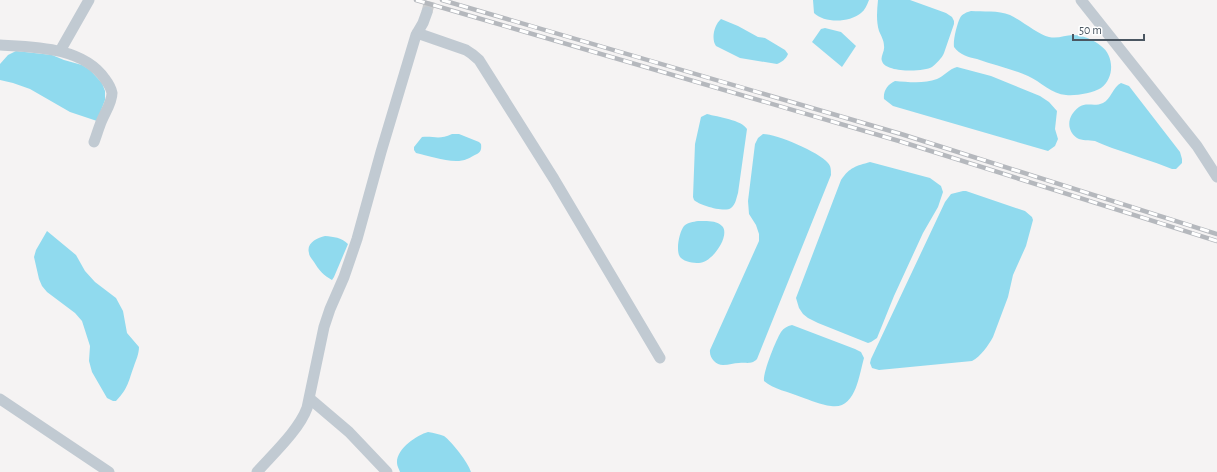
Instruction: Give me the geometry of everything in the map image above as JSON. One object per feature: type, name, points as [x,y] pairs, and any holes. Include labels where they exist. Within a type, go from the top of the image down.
[{"type":"street","points":[[60,51],[89,0]]},
{"type":"street","points":[[1081,0],[1197,146],[1217,177]]},
{"type":"street","points":[[257,472],[304,418],[324,327],[357,239],[385,138],[417,33],[427,12]]},
{"type":"street","points":[[417,33],[466,50],[479,60],[554,179],[660,358]]},
{"type":"street","points":[[0,55],[4,45],[33,46],[60,51],[85,61],[94,67],[102,75],[111,91],[110,102],[94,142]]},
{"type":"street","points":[[309,398],[349,432],[387,472]]},
{"type":"street","points":[[0,399],[109,472]]},
{"type":"water","points":[[813,0],[869,0],[864,10],[856,16],[850,19],[830,20],[824,19],[814,13]]},
{"type":"water","points":[[878,0],[910,0],[946,13],[952,17],[954,24],[944,53],[934,66],[921,70],[905,70],[890,68],[885,65],[882,61],[884,44],[877,23]]},
{"type":"water","points":[[971,11],[1005,13],[1049,37],[1055,38],[1077,35],[1092,40],[1105,50],[1110,61],[1111,73],[1106,84],[1089,93],[1079,95],[1061,94],[1033,78],[964,55],[954,47],[955,36],[961,17],[965,13]]},
{"type":"water","points":[[721,19],[758,37],[765,38],[785,50],[788,54],[787,56],[784,60],[777,64],[740,58],[716,46],[714,43],[714,32]]},
{"type":"water","points":[[825,28],[841,32],[856,46],[842,67],[812,42],[821,29]]},
{"type":"water","points":[[16,51],[52,55],[82,65],[90,70],[102,83],[105,91],[105,100],[97,121],[70,112],[30,89],[0,80],[0,64],[8,55]]},
{"type":"water","points":[[957,67],[991,76],[1040,96],[1049,102],[1057,111],[1055,129],[1058,139],[1055,146],[1048,151],[893,106],[884,99],[886,88],[895,81],[932,81],[940,78],[951,69]]},
{"type":"water","points":[[1121,83],[1129,86],[1180,152],[1182,163],[1176,169],[1172,169],[1095,141],[1079,139],[1073,134],[1069,126],[1069,122],[1075,110],[1082,106],[1103,103]]},
{"type":"water","points":[[707,114],[735,121],[747,129],[736,201],[731,208],[723,210],[706,206],[694,200],[693,197],[695,144],[701,117]]},
{"type":"water","points":[[459,134],[479,142],[481,144],[480,152],[462,161],[449,161],[416,153],[414,150],[414,147],[422,137],[440,137]]},
{"type":"water","points":[[763,134],[787,140],[816,154],[829,164],[831,168],[831,175],[757,359],[751,363],[720,365],[712,358],[710,350],[759,241],[759,234],[756,225],[749,214],[748,201],[755,144],[758,138]]},
{"type":"water","points":[[870,162],[930,178],[941,186],[943,192],[938,207],[923,233],[894,296],[877,338],[868,343],[808,318],[799,308],[796,298],[841,180],[847,172]]},
{"type":"water","points":[[963,191],[1025,211],[1032,217],[1033,220],[1026,246],[1013,275],[1008,297],[993,337],[984,350],[972,361],[879,370],[872,368],[870,363],[871,359],[945,202],[951,194]]},
{"type":"water","points":[[711,221],[720,224],[724,230],[724,236],[719,248],[704,262],[699,263],[689,262],[681,258],[678,252],[679,237],[682,229],[689,223]]},
{"type":"water","points":[[47,231],[76,255],[85,271],[95,282],[116,298],[123,311],[127,333],[139,347],[128,384],[116,401],[107,398],[92,372],[89,361],[90,346],[82,321],[75,313],[47,292],[39,279],[34,257],[36,250]]},
{"type":"water","points":[[325,236],[340,239],[348,244],[332,280],[319,270],[311,258],[308,249],[313,242]]},
{"type":"water","points":[[792,325],[861,352],[864,358],[858,382],[851,397],[846,403],[839,406],[823,405],[776,388],[764,381],[773,349],[781,332],[784,328]]},
{"type":"water","points":[[428,432],[444,436],[455,447],[471,472],[400,472],[397,463],[403,448],[413,439]]},
{"type":"tunnel","points":[[427,12],[430,0]]},
{"type":"railway","points":[[416,0],[899,141],[1217,241]]},
{"type":"railway","points":[[442,0],[901,134],[1217,234]]}]
